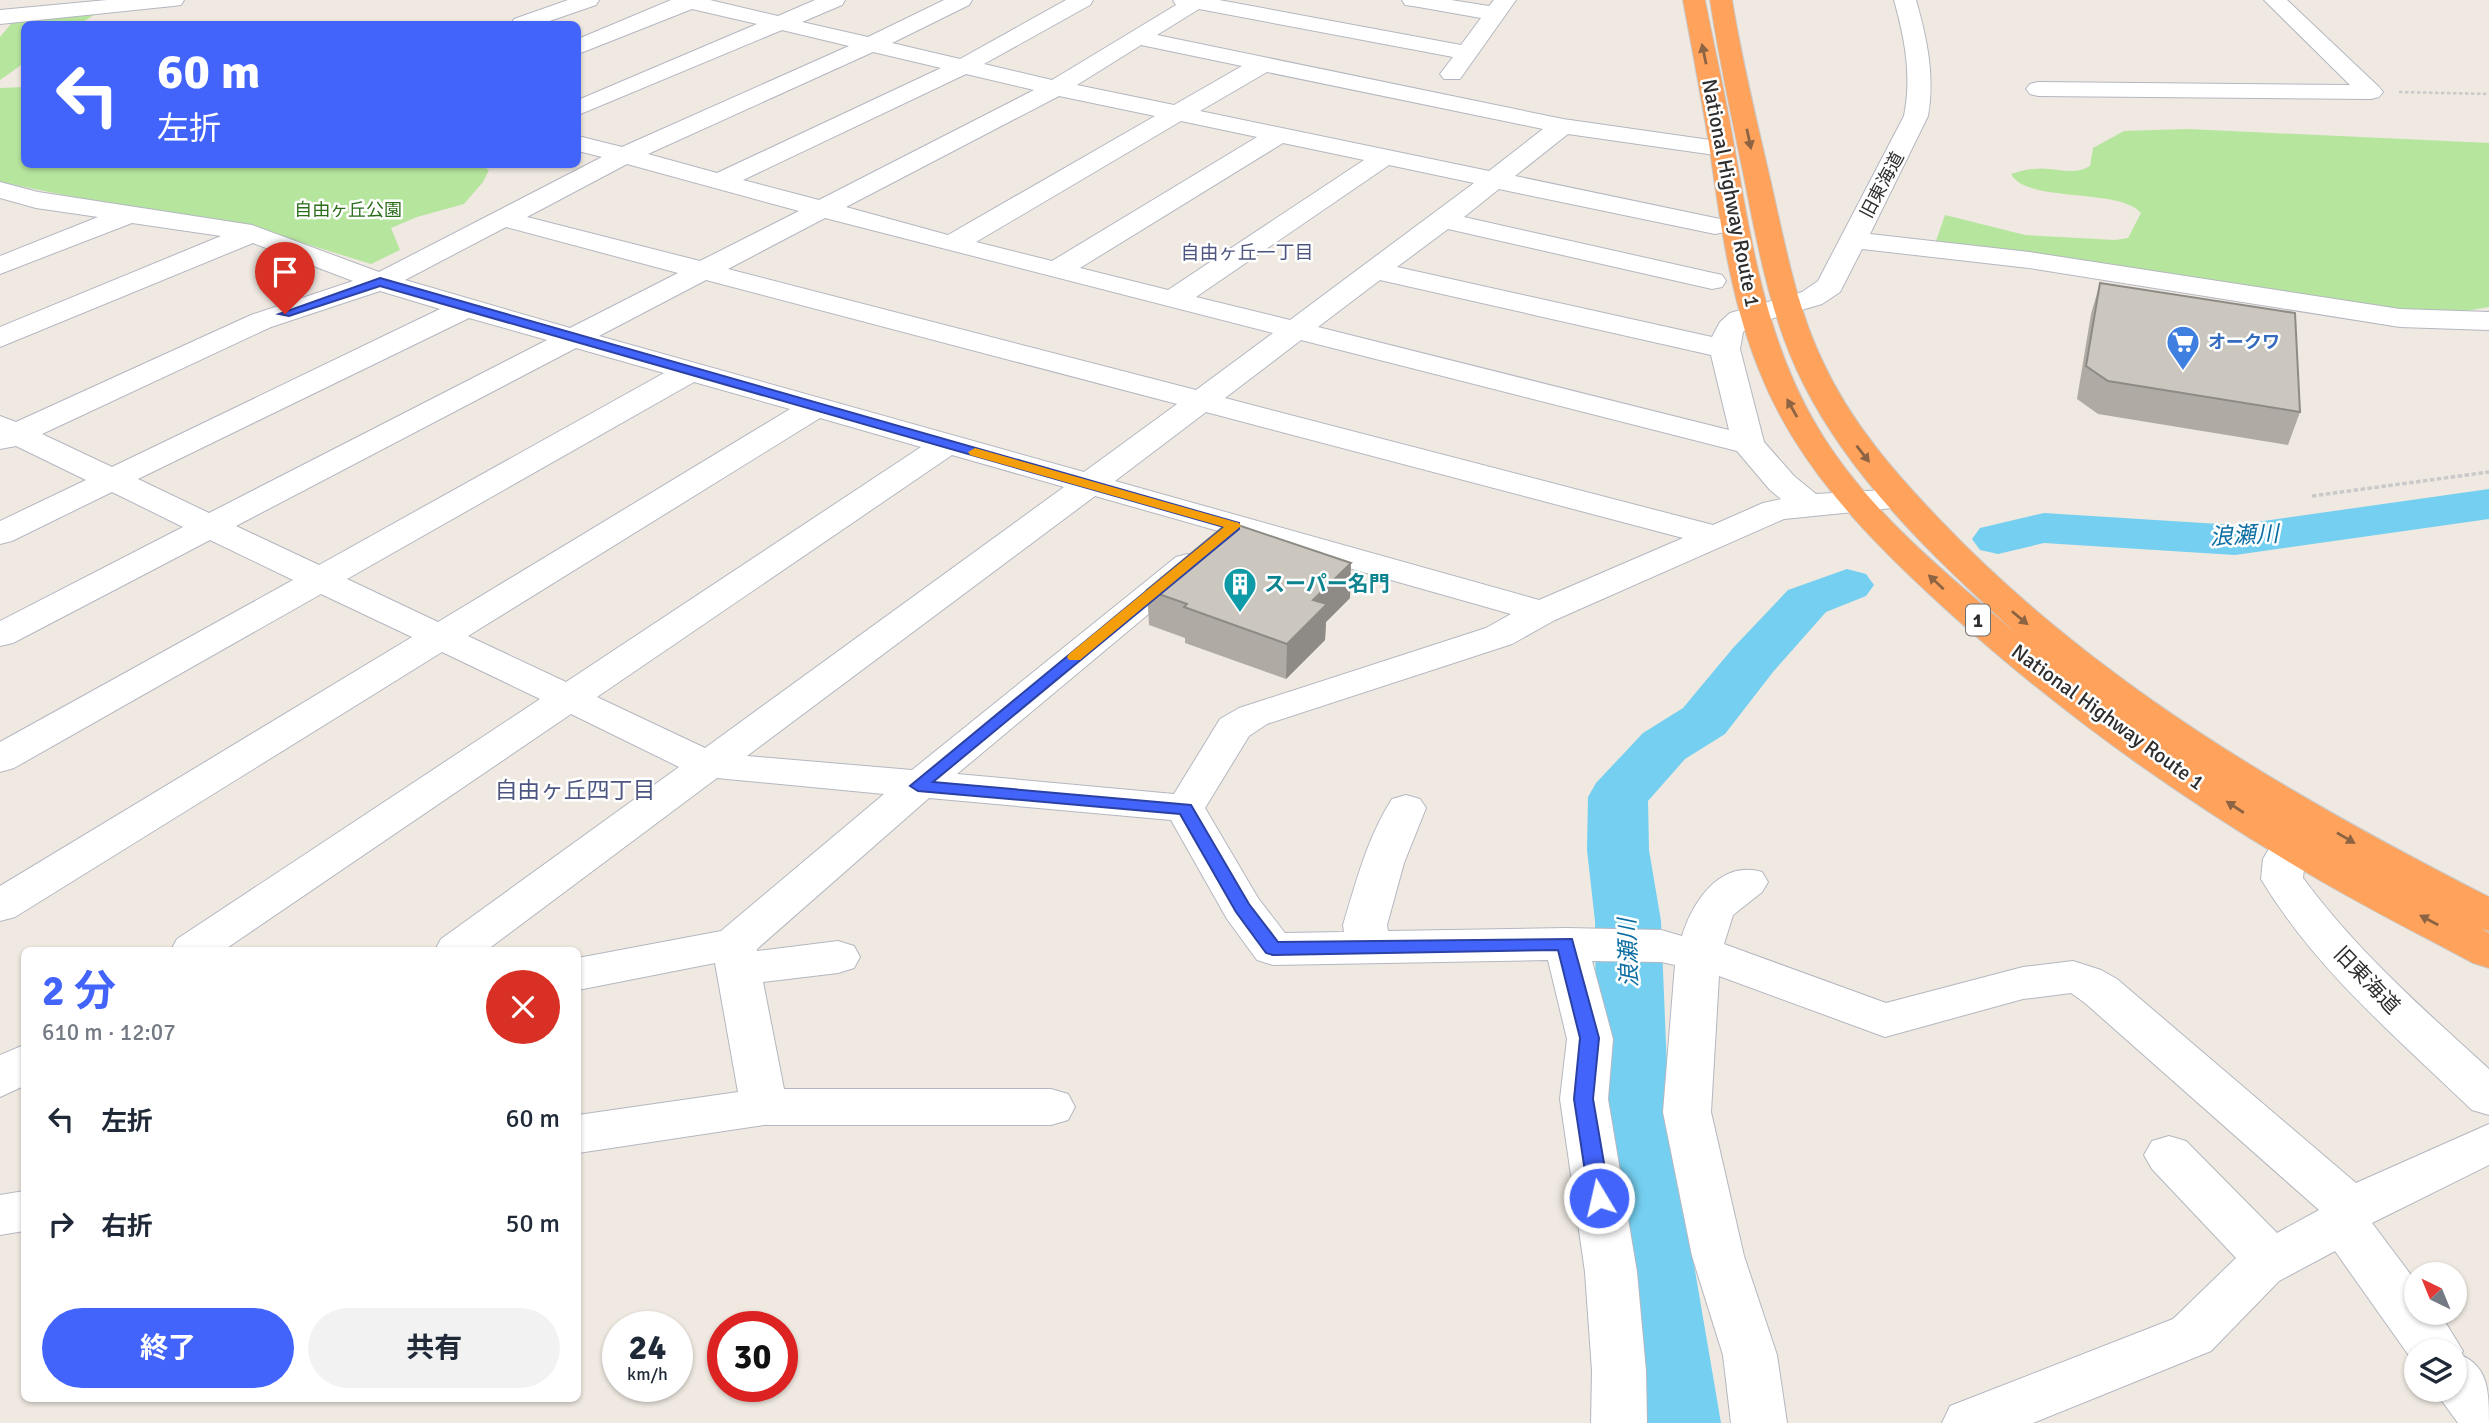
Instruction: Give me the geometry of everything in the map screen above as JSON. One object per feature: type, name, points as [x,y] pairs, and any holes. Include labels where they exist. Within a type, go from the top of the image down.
[{"type":"highway","name":"National Highway Route 1","points":[[1694,0],[1723,159],[1748,326],[1789,405],[1856,502],[1888,537],[1962,607],[2043,675],[2149,751],[2292,845],[2489,952]]},
{"type":"highway","name":"National Highway Route 1","points":[[1721,0],[1774,263],[1748,326]]},
{"type":"highway","name":"National Highway Route 1","points":[[1748,326],[1819,384],[1858,450],[1968,572],[2078,666],[2180,738],[2287,804],[2489,916]]},
{"type":"street","points":[[0,17],[173,0]]},
{"type":"street","points":[[530,21],[588,0]]},
{"type":"street","points":[[581,107],[834,0]]},
{"type":"street","points":[[5,433],[261,321],[380,282],[625,155],[870,45],[961,0]]},
{"type":"street","points":[[720,181],[962,66],[1082,0]]},
{"type":"street","points":[[1413,0],[1500,7]]},
{"type":"street","name":"旧東海道","points":[[1748,326],[1812,298],[1830,286],[1898,152],[1909,138],[1919,110],[1919,50],[1905,0]]},
{"type":"street","points":[[2275,0],[2371,92]]},
{"type":"street","points":[[136,21],[166,1]]},
{"type":"street","points":[[581,46],[689,1],[1056,88],[1715,226]]},
{"type":"street","points":[[0,635],[1056,88],[1192,1],[1468,53]]},
{"type":"street","points":[[1435,99],[1500,7]]},
{"type":"street","points":[[1138,38],[1723,159],[1716,195],[1712,281],[1715,305],[1748,326]]},
{"type":"street","points":[[952,244],[1174,113],[1263,64]]},
{"type":"street","points":[[2038,89],[2371,92]]},
{"type":"street","points":[[461,947],[1090,484],[1376,271],[1563,127]]},
{"type":"street","points":[[1057,270],[1278,135]]},
{"type":"street","points":[[581,144],[952,244],[1748,444],[1782,483],[1809,504]]},
{"type":"street","points":[[1172,300],[1385,158]]},
{"type":"street","points":[[0,190],[219,247]]},
{"type":"street","points":[[502,218],[1717,536]]},
{"type":"street","points":[[0,266],[116,220],[252,233],[380,282],[466,308],[1542,612]]},
{"type":"street","points":[[1443,220],[1712,281]]},
{"type":"street","points":[[0,338],[252,233]]},
{"type":"street","points":[[1854,240],[2029,260],[2400,318],[2489,321]]},
{"type":"street","points":[[1376,271],[1748,326]]},
{"type":"street","points":[[0,534],[466,308]]},
{"type":"street","points":[[1748,326],[1748,444]]},
{"type":"street","points":[[0,759],[691,371]]},
{"type":"street","points":[[0,906],[814,408]]},
{"type":"street","points":[[5,433],[113,480],[708,765],[1185,808]]},
{"type":"street","points":[[198,947],[947,444]]},
{"type":"street","points":[[1185,808],[1234,728],[1253,716],[1499,636],[1542,612],[1774,510],[1809,504],[1901,499]]},
{"type":"street","points":[[736,956],[918,786],[1234,526]]},
{"type":"street","points":[[1185,808],[1242,908],[1273,949],[1573,945],[1686,951],[1885,1020],[2023,983],[2073,977],[2085,981],[2101,991],[2348,1216],[2428,1339]]},
{"type":"street","points":[[1369,947],[1365,925],[1383,863],[1406,808]]},
{"type":"street","name":"旧東海道","points":[[2292,845],[2284,859],[2282,879],[2304,913],[2402,1015],[2489,1097]]},
{"type":"street","points":[[1747,882],[1723,897],[1715,906],[1686,951],[1688,1112],[1691,1139],[1718,1256],[1750,1355],[1759,1423]]},
{"type":"street","points":[[1573,945],[1590,1038],[1584,1099],[1611,1272],[1619,1371],[1619,1423]]},
{"type":"street","points":[[736,956],[764,1107]]},
{"type":"street","points":[[581,974],[736,956],[838,957]]},
{"type":"street","points":[[0,1079],[21,1065]]},
{"type":"street","points":[[581,1134],[764,1107],[1051,1107]]},
{"type":"street","points":[[1970,1423],[2192,1335],[2270,1260],[2348,1216],[2356,1206],[2489,1143]]},
{"type":"street","points":[[2169,1155],[2270,1260]]},
{"type":"street","points":[[0,1215],[21,1212]]},
{"type":"street","points":[[2467,1393],[2489,1421]]},
{"type":"path","points":[[2371,92],[2489,94]]},
{"type":"path","points":[[2312,496],[2489,472]]},
{"type":"green space","points":[[100,11],[85,21],[21,21],[21,65],[0,80],[0,37],[16,18]]},
{"type":"green space","name":"自由ヶ丘公園","points":[[21,87],[21,168],[489,170],[483,182],[464,204],[417,217],[391,228],[400,250],[371,264],[261,230],[221,227],[0,182],[0,88]]},
{"type":"green space","points":[[2187,129],[2489,143],[2489,307],[2431,317],[1936,241],[1945,215],[2025,235],[2115,240],[2128,238],[2141,213],[2130,205],[2114,200],[2035,189],[2020,183],[2011,174],[2041,168],[2069,171],[2083,169],[2090,166],[2093,148],[2124,131]]},
{"type":"building","name":"オークワ","points":[[2100,283],[2295,313],[2300,412],[2108,381],[2086,366]]},
{"type":"building","points":[[1229,522],[1351,563],[1313,600],[1327,604],[1287,644],[1184,607],[1187,604],[1147,590]]},
{"type":"waterway","name":"浪瀬川","points":[[1998,539],[2044,528],[2235,540],[2489,504]]},
{"type":"waterway","name":"浪瀬川","points":[[1679,1423],[1633,1118],[1628,921],[1618,850],[1618,797],[1664,746],[1704,721],[1753,660],[1807,601],[1847,585]]},
{"type":"slow traffic","points":[[975,452],[1234,526],[1075,657]]},
{"type":"place","name":"オークワ","points":[[2183,372]]},
{"type":"place","name":"スーパー名門","points":[[1240,614]]},
{"type":"district","name":"自由ヶ丘一丁目","points":[[1247,252]]},
{"type":"district","name":"自由ヶ丘四丁目","points":[[575,790]]},
{"type":"route","points":[[285,314],[380,282],[1234,526],[918,786],[1185,808],[1242,908],[1273,949],[1566,944],[1590,1038],[1584,1099],[1599,1198]]}]
